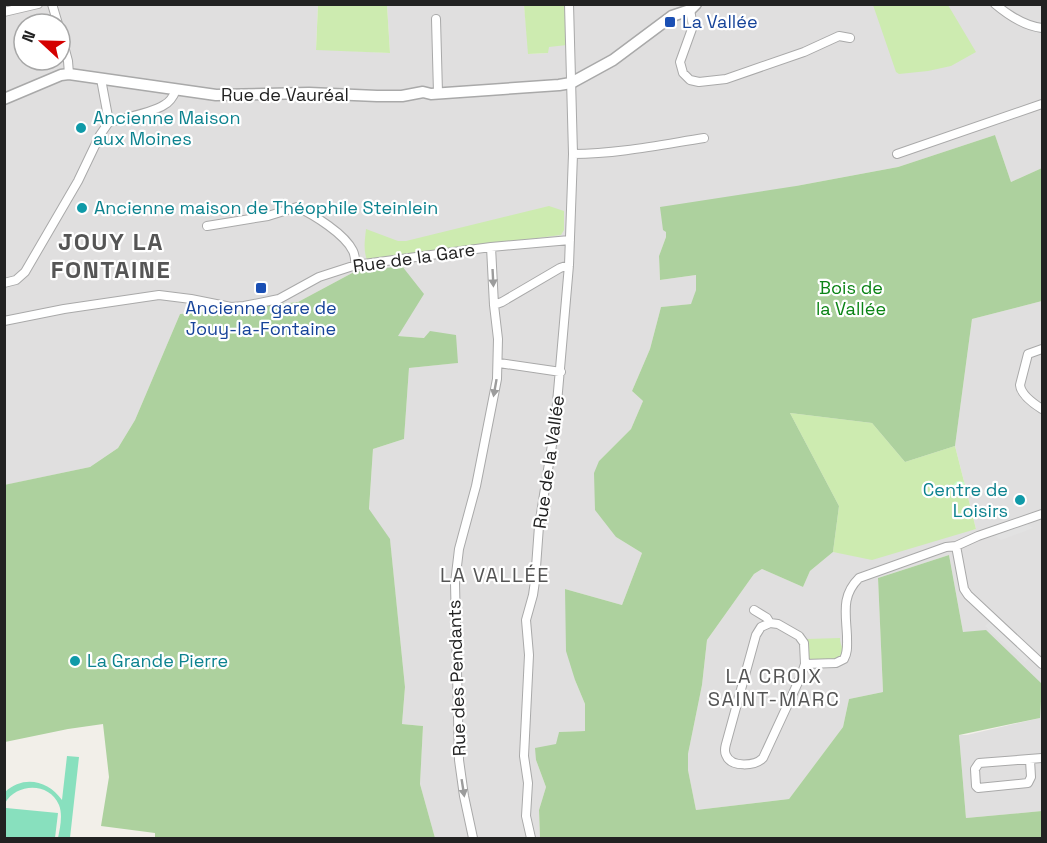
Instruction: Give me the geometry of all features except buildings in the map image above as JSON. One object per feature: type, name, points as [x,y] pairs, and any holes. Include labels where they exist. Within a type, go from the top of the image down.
[{"type":"street","points":[[4,12],[38,4]]},
{"type":"street","name":"Rue de la Vallée","points":[[531,838],[526,816],[528,783],[524,756],[529,655],[526,620],[533,595],[539,526],[554,436],[569,265],[573,154],[569,4]]},
{"type":"street","points":[[995,4],[1028,25],[1042,28]]},
{"type":"street","points":[[572,83],[613,60],[689,6],[693,26],[680,62],[686,77],[695,81],[726,79],[804,52],[839,36],[850,38]]},
{"type":"street","points":[[436,19],[438,93]]},
{"type":"street","name":"Rue de Vauréal","points":[[4,99],[61,75],[69,74],[216,95],[309,93],[402,96],[423,92],[556,86],[572,83]]},
{"type":"street","points":[[100,79],[109,122]]},
{"type":"street","points":[[4,283],[16,280],[25,272],[109,122],[165,105],[176,90]]},
{"type":"street","points":[[897,154],[1042,105]]},
{"type":"street","points":[[573,154],[596,154],[704,138]]},
{"type":"street","points":[[207,226],[268,216],[297,207],[319,218],[344,239],[355,254],[356,265]]},
{"type":"street","name":"Rue de la Gare","points":[[4,321],[64,309],[159,295],[231,307],[244,306],[279,299],[319,277],[356,265],[491,247],[570,240]]},
{"type":"street","name":"Rue des Pendants","points":[[473,838],[459,760],[455,583],[459,549],[476,486],[499,363],[491,247]]},
{"type":"street","points":[[494,305],[569,265]]},
{"type":"street","points":[[1042,350],[1028,354],[1020,389],[1042,409]]},
{"type":"street","points":[[499,363],[561,372]]},
{"type":"street","points":[[805,664],[836,663],[844,659],[847,651],[846,600],[857,580],[867,574],[946,547],[956,546],[1042,514]]},
{"type":"street","points":[[956,546],[964,589],[968,595],[1042,664]]},
{"type":"street","points":[[754,610],[768,618],[770,623]]},
{"type":"street","points":[[770,623],[778,624],[799,636],[804,643],[805,664],[763,758],[758,763],[751,764],[735,763],[730,760],[725,754],[726,744],[753,646],[761,627],[770,623]]},
{"type":"street","points":[[1030,760],[1031,777],[1028,783],[978,788],[976,786],[975,769],[979,764],[1042,758]]},
{"type":"shaded area","points":[[4,5],[318,5],[316,49],[390,53],[387,5],[524,5],[529,54],[548,53],[548,47],[566,5],[1042,5],[1042,168],[1011,182],[995,135],[898,167],[796,186],[666,231],[659,256],[660,280],[696,275],[696,290],[692,304],[661,307],[650,349],[632,391],[643,401],[631,429],[599,461],[616,537],[642,553],[622,605],[565,589],[575,680],[585,704],[585,731],[559,732],[557,744],[536,760],[546,787],[539,810],[540,838],[435,838],[420,784],[423,726],[402,724],[405,687],[390,540],[369,510],[373,449],[404,439],[409,368],[457,363],[424,338],[398,336],[354,272],[298,302],[180,314],[135,420],[118,448],[90,467],[5,485]]},
{"type":"shaded area","points":[[1042,301],[1042,811],[966,818],[959,735],[1040,718],[963,632],[949,555],[878,578],[883,692],[849,699],[843,727],[789,799],[696,810],[688,770],[688,754],[702,685],[707,640],[754,574],[762,569],[803,587],[810,571],[833,552],[848,553],[976,529],[955,446],[972,319]]},
{"type":"shaded area","points":[[1026,523],[1033,528],[1001,540],[993,534]]},
{"type":"shaded area","points":[[990,621],[1030,657],[1025,662],[985,626]]},
{"type":"green space","points":[[318,5],[387,5],[390,53],[316,50]]},
{"type":"green space","points":[[524,5],[566,5],[567,45],[549,47],[548,53],[528,54]]},
{"type":"green space","points":[[873,5],[948,5],[976,52],[951,66],[899,74],[896,72]]},
{"type":"green space","name":"Bois de la Vallée","points":[[995,135],[1011,182],[1042,168],[1042,301],[972,319],[955,446],[905,462],[872,423],[790,413],[839,506],[833,552],[810,571],[803,587],[762,569],[754,574],[707,640],[702,685],[688,754],[688,770],[696,810],[789,799],[843,727],[849,699],[883,692],[878,578],[949,555],[963,632],[986,630],[1042,684],[1040,718],[959,735],[966,818],[1042,811],[1042,838],[540,838],[539,810],[546,787],[536,760],[535,748],[556,744],[559,732],[585,731],[585,704],[566,651],[565,589],[622,605],[642,553],[616,537],[595,510],[594,473],[599,461],[631,429],[643,401],[632,391],[650,349],[661,307],[691,304],[696,290],[696,275],[660,280],[659,256],[666,232],[663,230],[660,207],[796,186],[898,167]]},
{"type":"green space","points":[[549,206],[564,211],[564,230],[561,235],[367,260],[366,229],[398,241],[406,241]]},
{"type":"green space","points":[[402,266],[424,294],[398,336],[424,338],[430,331],[456,335],[458,363],[409,368],[404,439],[373,449],[369,509],[390,539],[405,687],[402,724],[423,726],[420,784],[435,838],[155,838],[155,833],[101,826],[109,777],[103,724],[5,742],[4,485],[90,467],[118,448],[135,420],[180,314],[298,302],[354,272]]},
{"type":"green space","points":[[790,413],[872,423],[905,462],[955,446],[976,529],[872,560],[833,552],[839,506]]},
{"type":"green space","points":[[957,481],[964,482],[966,488],[960,496],[954,493],[952,486]]},
{"type":"green space","points":[[840,638],[843,651],[838,660],[813,661],[807,657],[806,639]]},
{"type":"green space","points":[[67,756],[79,757],[70,838],[58,838],[61,813],[54,797],[41,789],[33,788],[17,792],[5,803],[5,792],[20,783],[35,782],[50,788],[62,800]]},
{"type":"green space","points":[[6,808],[58,813],[55,838],[5,838]]},
{"type":"place","name":"La Vallée","points":[[670,22]]},
{"type":"place","name":"Ancienne Maison aux Moines","points":[[81,128]]},
{"type":"place","name":"Ancienne maison de Théophile Steinlein","points":[[82,208]]},
{"type":"place","name":"Ancienne gare de Jouy-la-Fontaine","points":[[261,288]]},
{"type":"place","name":"Centre de Loisirs","points":[[1020,500]]},
{"type":"place","name":"La Grande Pierre","points":[[75,661]]},
{"type":"district","name":"JOUY LA FONTAINE","points":[[111,256]]},
{"type":"district","name":"LA VALLÉE","points":[[495,575]]},
{"type":"district","name":"LA CROIX SAINT-MARC","points":[[774,688]]}]
